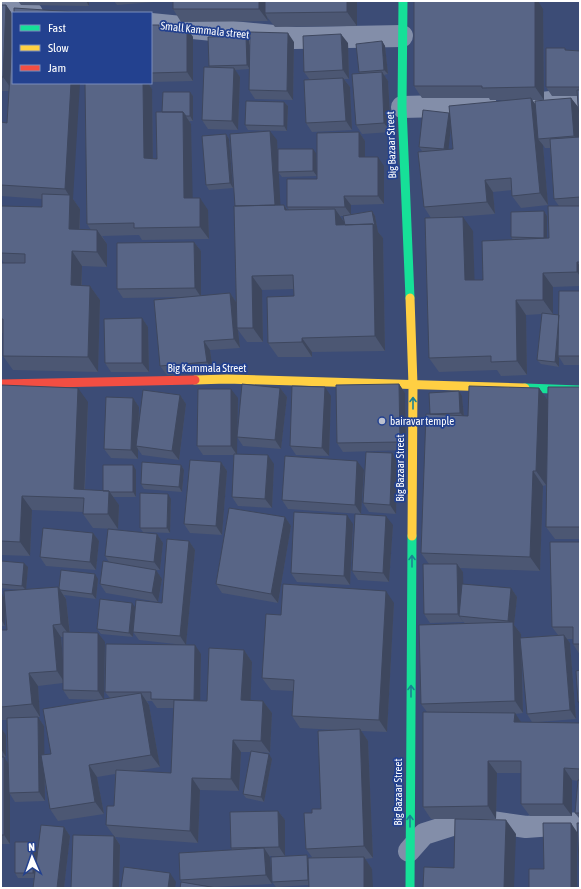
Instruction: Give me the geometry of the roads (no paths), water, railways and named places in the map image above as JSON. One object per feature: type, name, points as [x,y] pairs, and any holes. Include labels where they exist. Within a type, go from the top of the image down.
[{"type":"street","name":"Big Bazaar Street","points":[[403,1],[402,107],[413,385],[409,851],[410,888]]},
{"type":"street","points":[[1,11],[16,12]]},
{"type":"street","name":"Small Kammala street","points":[[152,24],[295,38],[402,36]]},
{"type":"street","points":[[402,107],[552,103],[580,98]]},
{"type":"street","name":"Big Kammala Street","points":[[1,384],[227,379],[580,390]]},
{"type":"street","points":[[409,851],[424,834],[471,819],[526,827],[580,823]]},
{"type":"place","name":"bairavar temple","points":[[382,421]]}]
